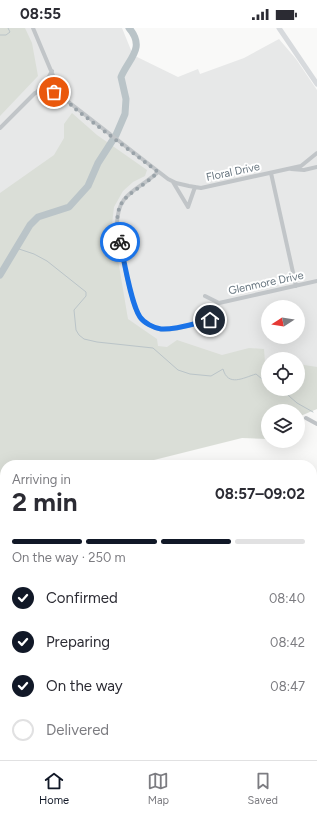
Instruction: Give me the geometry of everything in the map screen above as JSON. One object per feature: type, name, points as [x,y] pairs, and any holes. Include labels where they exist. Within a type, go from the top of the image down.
[{"type":"main road","points":[[279,28],[317,84]]},
{"type":"street","name":"Floral Drive","points":[[33,28],[63,96],[79,111],[158,172],[172,181],[201,188],[291,168],[306,163],[317,153]]},
{"type":"street","points":[[0,128],[36,93],[47,80],[52,71]]},
{"type":"street","points":[[36,93],[48,91],[63,96]]},
{"type":"street","name":"Floral Drive","points":[[291,168],[304,170],[317,167]]},
{"type":"street","points":[[158,172],[125,198],[120,204],[118,212],[117,225],[134,304],[140,317],[150,326],[159,329],[167,329],[210,320]]},
{"type":"street","points":[[271,173],[296,286]]},
{"type":"street","points":[[172,181],[188,207],[195,187]]},
{"type":"street","name":"Glenmore Drive","points":[[209,314],[219,303],[317,281]]},
{"type":"street","name":"Glenmore Drive","points":[[205,296],[219,303]]},
{"type":"street","points":[[306,418],[317,424]]},
{"type":"shaded area","points":[[0,28],[122,28],[133,55],[178,77],[198,69],[200,74],[244,58],[279,39],[296,59],[317,90],[317,409],[305,410],[305,404],[261,404],[261,412],[29,460],[0,460]]},
{"type":"shaded area","points":[[0,28],[25,28],[32,43],[38,76],[0,116]]},
{"type":"shaded area","points":[[72,113],[97,135],[147,170],[145,176],[133,182],[123,191],[114,207],[112,224],[128,319],[157,339],[158,346],[167,347],[177,340],[222,355],[249,348],[264,349],[264,352],[261,352],[261,396],[305,396],[305,365],[317,367],[317,409],[305,414],[305,404],[261,404],[261,439],[242,438],[154,460],[0,460],[0,193],[54,155],[64,138],[64,124]]},
{"type":"waterway","points":[[0,35],[6,35],[10,32],[8,28]]},
{"type":"waterway","points":[[0,275],[30,225],[38,217],[69,207],[88,186],[98,163],[116,135],[125,114],[126,99],[121,77],[132,58],[136,47],[134,35],[129,28]]},
{"type":"waterway","points":[[16,248],[34,254],[47,261],[86,292],[86,296],[74,310],[76,330],[84,339],[97,342],[153,348],[178,370],[190,374],[211,376],[223,369],[225,375],[232,380],[241,379],[256,374],[261,378]]},
{"type":"waterway","points":[[289,396],[297,403],[313,412]]},
{"type":"way so far","points":[[54,92],[63,96],[74,108],[158,172],[147,182],[133,191],[120,204],[117,218],[120,242]]},
{"type":"route","points":[[120,242],[134,304],[140,317],[150,326],[159,329],[167,329],[210,320]]}]
